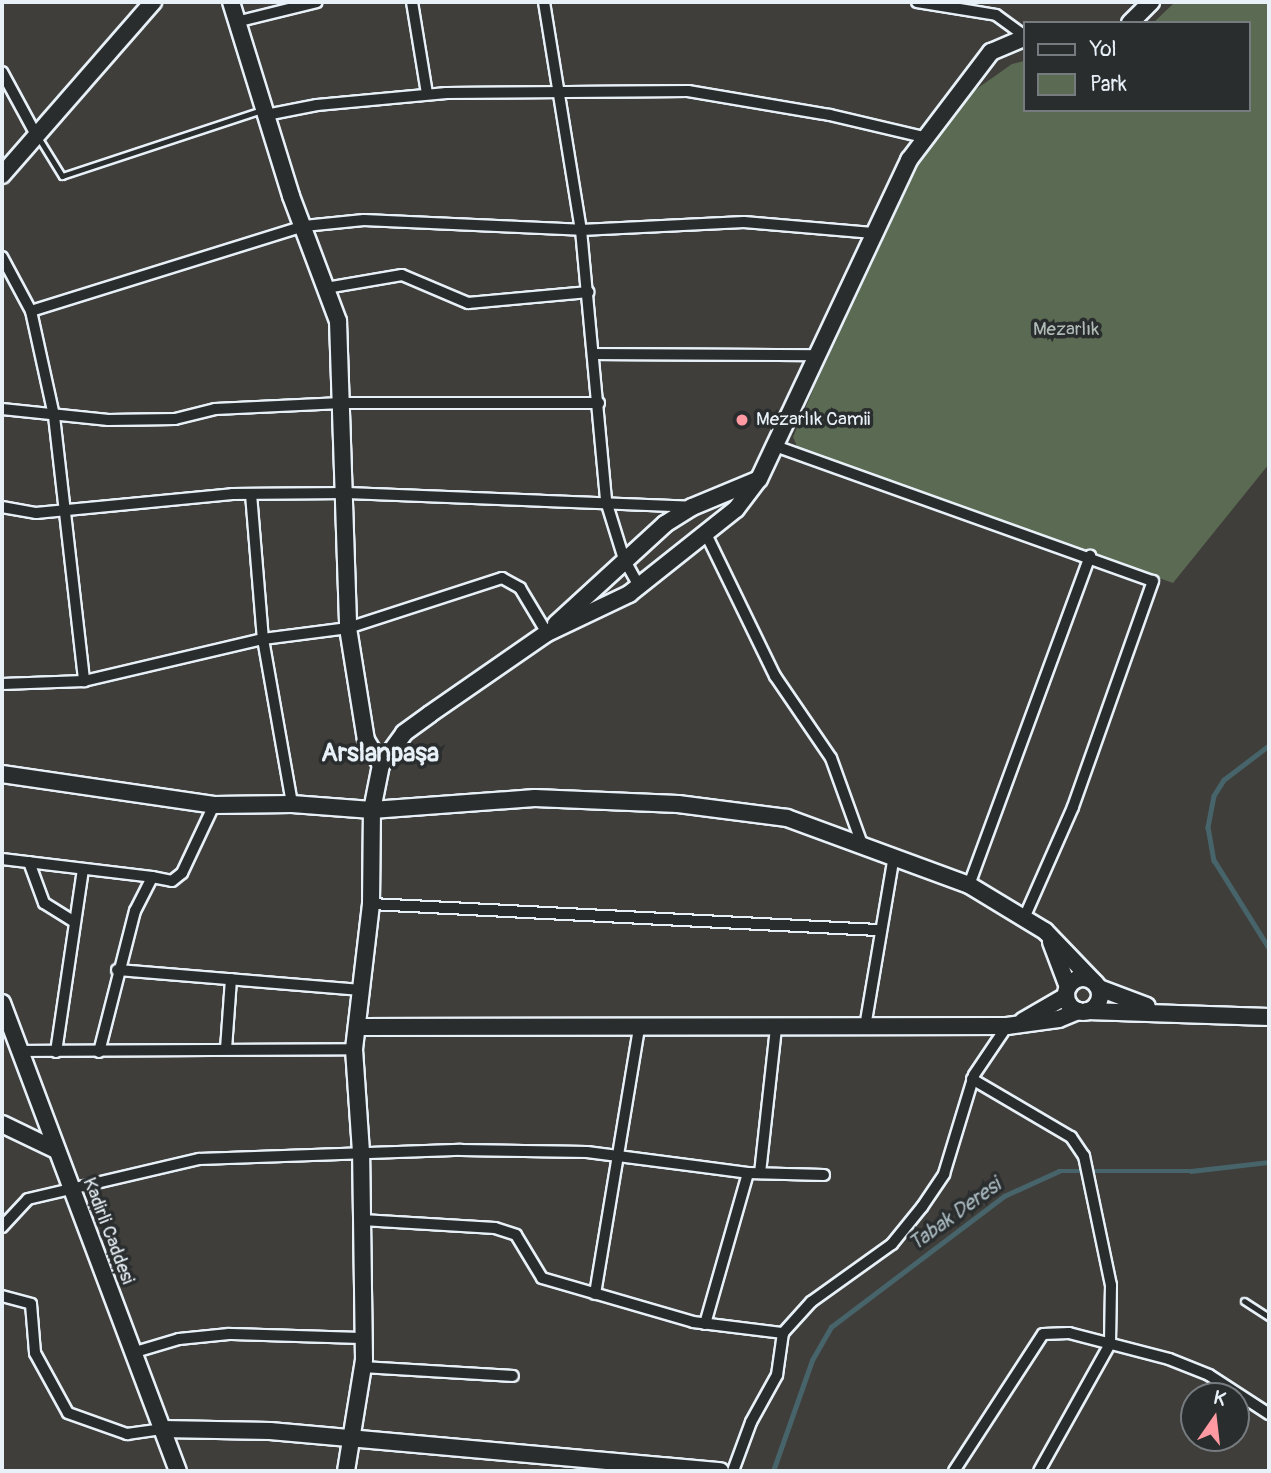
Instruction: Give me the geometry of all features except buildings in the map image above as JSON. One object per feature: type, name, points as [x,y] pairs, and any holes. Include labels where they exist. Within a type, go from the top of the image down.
[{"type":"street","points":[[2,175],[35,133],[153,2]]},
{"type":"street","points":[[231,2],[265,112],[338,321],[346,493],[348,628],[366,740],[381,765]]},
{"type":"street","points":[[236,22],[317,2]]},
{"type":"street","points":[[412,2],[427,94]]},
{"type":"street","points":[[544,2],[581,230],[606,501],[624,559],[639,586]]},
{"type":"street","points":[[917,2],[996,15],[1023,35]]},
{"type":"street","points":[[1132,21],[1151,2]]},
{"type":"street","points":[[346,1471],[363,1367],[361,1152],[354,1049],[371,904],[372,810],[381,765],[404,733],[547,633],[639,586],[706,534],[759,480],[873,233],[924,137],[991,52],[1023,36]]},
{"type":"street","points":[[2,72],[35,133]]},
{"type":"street","points":[[265,112],[427,94],[688,91],[830,115],[924,137]]},
{"type":"street","points":[[31,311],[304,226],[364,220],[581,230],[744,222],[873,233]]},
{"type":"street","points":[[2,257],[31,311],[54,416],[84,681]]},
{"type":"street","points":[[326,288],[402,275],[468,303],[588,292]]},
{"type":"street","points":[[594,354],[818,355]]},
{"type":"street","points":[[2,409],[54,416],[175,419],[215,409],[342,403],[599,403]]},
{"type":"street","points":[[775,446],[1090,556],[1153,581],[1073,807],[1024,918]]},
{"type":"street","points":[[547,633],[624,559],[692,507],[759,480]]},
{"type":"street","points":[[2,507],[36,513],[251,494],[346,493],[606,501],[692,507]]},
{"type":"street","points":[[251,494],[263,639],[292,804]]},
{"type":"street","points":[[706,534],[775,676],[831,758],[862,844]]},
{"type":"street","points":[[969,885],[1090,556]]},
{"type":"street","points":[[2,684],[84,681],[263,639],[348,628],[502,578],[520,588],[547,633]]},
{"type":"street","points":[[2,774],[214,805],[292,804],[372,810],[535,798],[678,804],[787,818],[894,855],[969,885],[1045,931],[1096,984],[1096,1006],[1059,1019],[1012,1026],[357,1027]]},
{"type":"street","points":[[2,859],[172,881],[182,873],[214,805]]},
{"type":"street","points":[[865,1027],[878,930],[894,855]]},
{"type":"street","points":[[29,862],[44,902],[75,922]]},
{"type":"street","points":[[56,1052],[83,870]]},
{"type":"street","points":[[99,1052],[117,971],[135,911],[152,877]]},
{"type":"street","points":[[371,904],[878,930]]},
{"type":"street","points":[[1045,931],[1067,991],[1082,1011]]},
{"type":"street","points":[[117,971],[359,990]]},
{"type":"street","points":[[733,1471],[751,1422],[777,1375],[783,1333],[811,1302],[891,1244],[922,1207],[944,1174],[972,1079],[1012,1026],[1084,978],[1163,1011]]},
{"type":"street","points":[[226,1049],[231,979]]},
{"type":"street","name":"Kadirli Caddesi","points":[[2,1003],[54,1149],[178,1471]]},
{"type":"street","points":[[1082,1011],[1163,1011],[1269,1017]]},
{"type":"street","points":[[595,1294],[639,1027]]},
{"type":"street","points":[[705,1324],[754,1173],[776,1027]]},
{"type":"street","points":[[18,1051],[354,1049]]},
{"type":"street","points":[[972,1079],[1071,1137],[1084,1156],[1111,1285],[1111,1344],[1039,1471]]},
{"type":"street","points":[[2,1124],[54,1149]]},
{"type":"street","points":[[2,1227],[28,1199],[199,1159],[486,1150],[618,1156],[754,1173],[824,1175]]},
{"type":"street","points":[[362,1220],[495,1228],[516,1236],[542,1278],[705,1324],[783,1333]]},
{"type":"street","points":[[2,1296],[31,1304],[35,1353],[68,1413],[127,1434],[162,1429],[351,1438],[496,1455],[720,1471]]},
{"type":"street","points":[[954,1471],[1043,1334],[1069,1333],[1169,1359],[1209,1375],[1269,1414]]},
{"type":"street","points":[[132,1353],[179,1339],[229,1334],[363,1338]]},
{"type":"street","points":[[363,1367],[513,1376]]},
{"type":"lane","points":[[35,133],[62,176],[265,112]]},
{"type":"lane","points":[[2,257],[2,265]]},
{"type":"lane","points":[[1244,1301],[1269,1317]]},
{"type":"green space","name":"Mezarlık","points":[[1175,2],[1269,2],[1269,464],[1173,583],[799,451],[793,437],[923,155],[975,90],[1012,64],[1023,61],[1023,112],[1250,112],[1250,21],[1155,21]]},
{"type":"waterway","name":"Tabak Deresi","points":[[1269,746],[1224,780],[1214,796],[1208,827],[1214,860],[1269,948]]},
{"type":"waterway","name":"Tabak Deresi","points":[[773,1471],[812,1360],[831,1327],[1004,1196],[1059,1171],[1191,1171],[1269,1162]]},
{"type":"place","name":"Mezarlık Camii","points":[[742,420]]},
{"type":"district","name":"Arslanpaşa","points":[[380,754]]}]
